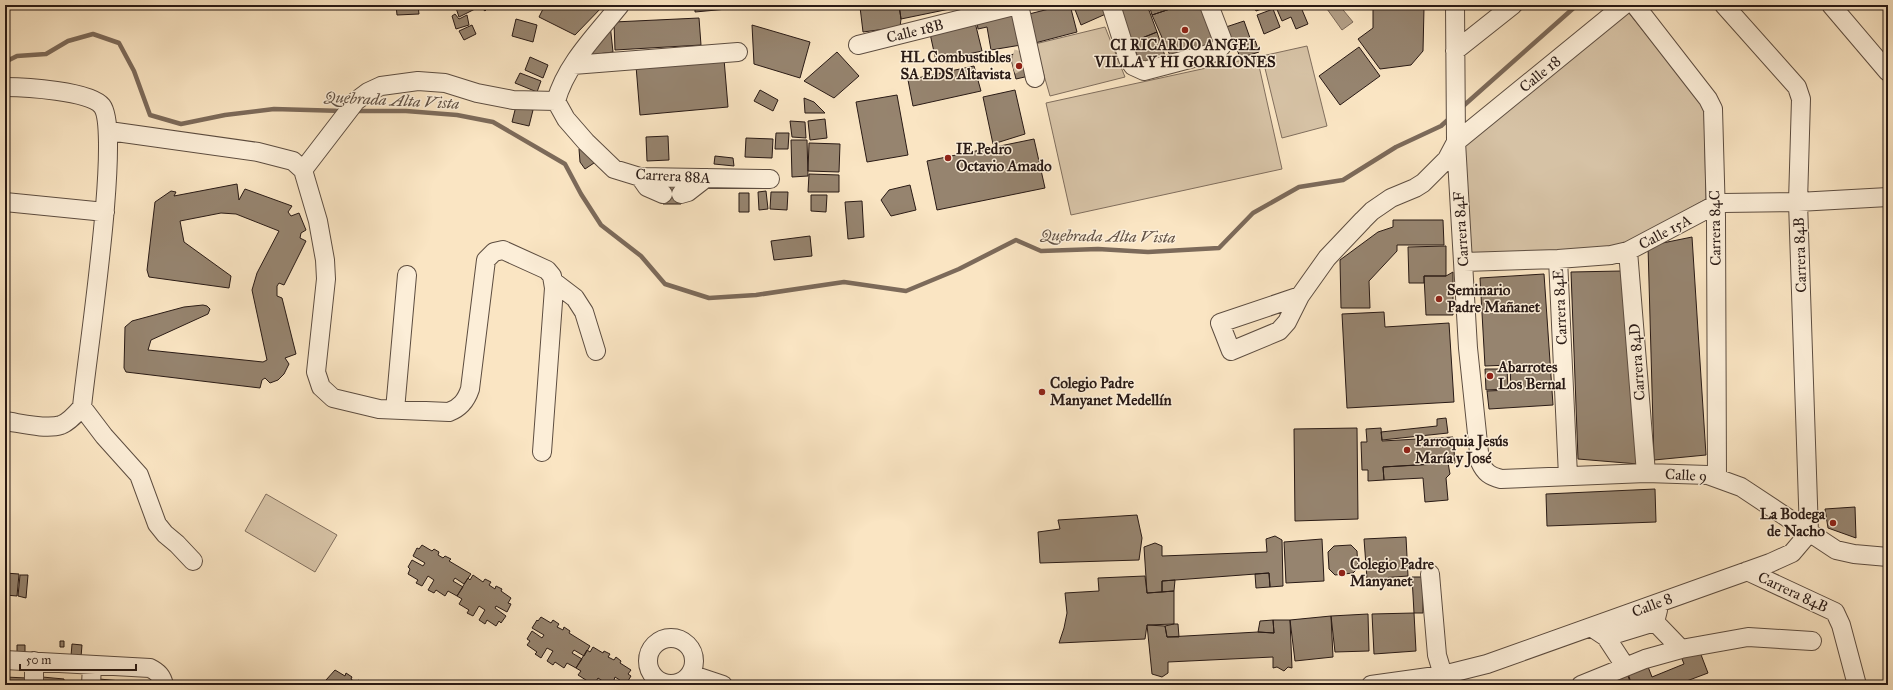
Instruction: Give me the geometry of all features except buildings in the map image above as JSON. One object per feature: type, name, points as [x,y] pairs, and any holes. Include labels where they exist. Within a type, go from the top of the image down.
[{"type":"street","points":[[303,170],[356,101],[368,92],[381,86],[418,81],[445,84],[477,93],[513,100],[556,101],[560,87],[582,52],[620,5]]},
{"type":"street","points":[[1019,5],[1025,47],[1032,77]]},
{"type":"street","name":"Calle 18B","points":[[858,45],[1019,5]]},
{"type":"street","points":[[1111,5],[1128,59],[1133,66],[1144,71],[1216,52],[1222,46],[1220,35],[1209,5]]},
{"type":"street","name":"Carrera 84F","points":[[1455,5],[1456,142],[1468,348],[1480,462],[1487,474]]},
{"type":"street","points":[[1455,51],[1513,5]]},
{"type":"street","name":"Calle 18","points":[[1456,142],[1624,5]]},
{"type":"street","name":"Carrera 84C","points":[[1635,5],[1708,99],[1712,110],[1715,205],[1717,477]]},
{"type":"street","name":"Carrera 84B","points":[[1724,5],[1800,92],[1798,202],[1809,534]]},
{"type":"street","points":[[1831,5],[1888,72]]},
{"type":"street","points":[[574,66],[738,52]]},
{"type":"street","points":[[5,87],[76,94],[92,99],[102,106],[109,131],[105,212],[82,407],[71,419],[61,425],[50,426],[5,421]]},
{"type":"street","name":"Carrera 88A","points":[[556,101],[566,119],[586,142],[614,169],[640,177],[770,179]]},
{"type":"street","points":[[109,131],[258,152],[293,161],[303,170],[318,221],[325,260],[326,279],[316,372],[317,380],[326,394],[333,398],[379,410],[449,412],[461,406],[470,389],[485,265],[490,255],[494,252],[503,250],[547,270],[554,282],[575,298],[584,312],[596,351]]},
{"type":"street","points":[[1300,296],[1327,258],[1372,211],[1391,198],[1415,188],[1438,170],[1447,159],[1456,142]]},
{"type":"street","points":[[640,177],[647,187],[663,194]]},
{"type":"street","points":[[681,194],[685,193],[706,178]]},
{"type":"street","name":"Calle 15A","points":[[1464,262],[1558,259],[1611,255],[1628,251],[1715,205],[1733,202],[1798,202],[1888,198]]},
{"type":"street","points":[[5,202],[105,212]]},
{"type":"street","name":"Carrera 84D","points":[[1628,251],[1646,473]]},
{"type":"street","name":"Carrera 84E","points":[[1558,259],[1568,476]]},
{"type":"street","points":[[395,410],[407,275]]},
{"type":"street","points":[[542,452],[554,282]]},
{"type":"street","points":[[82,407],[104,436],[139,475],[157,524],[165,534],[178,544],[193,561]]},
{"type":"street","name":"Calle 9","points":[[1487,474],[1501,479],[1646,473],[1708,475],[1741,487],[1809,534],[1836,550],[1854,554],[1888,557]]},
{"type":"street","name":"Calle 8","points":[[1371,685],[1443,675],[1487,664],[1770,563],[1792,552],[1809,534]]},
{"type":"street","name":"Carrera 84B","points":[[1747,571],[1835,612],[1841,625],[1857,685]]},
{"type":"street","points":[[1430,574],[1437,655],[1443,675]]},
{"type":"street","points":[[1655,622],[1660,602]]},
{"type":"street","points":[[1606,637],[1655,622]]},
{"type":"street","points":[[1655,622],[1681,649]]},
{"type":"street","points":[[1591,627],[1606,637],[1625,666]]},
{"type":"street","points":[[1581,685],[1645,658],[1681,649],[1748,637],[1812,641]]},
{"type":"street","points":[[5,660],[150,668],[157,672],[162,678],[164,685]]},
{"type":"street","points":[[34,661],[34,685]]},
{"type":"street","points":[[91,685],[92,665]]},
{"type":"street","points":[[690,674],[723,685]]},
{"type":"shaded area","points":[[1335,5],[1339,5],[1353,22],[1342,30],[1327,9]]},
{"type":"shaded area","points":[[1628,12],[1704,106],[1706,199],[1626,244],[1557,253],[1471,255],[1464,146]]},
{"type":"shaded area","points":[[1105,27],[1125,77],[1050,96],[1035,44]]},
{"type":"shaded area","points":[[1307,46],[1327,126],[1282,138],[1262,56]]},
{"type":"shaded area","points":[[1257,57],[1282,169],[1071,215],[1046,103]]},
{"type":"shaded area","points":[[266,494],[337,535],[315,572],[245,531]]},
{"type":"waterway","name":"Quebrada Alta Vista","points":[[1461,108],[1577,5]]},
{"type":"waterway","name":"Quebrada Alta Vista","points":[[5,62],[17,56],[46,54],[68,41],[93,34],[119,43],[134,71],[150,115],[181,124],[225,115],[274,109],[343,111]]},
{"type":"waterway","name":"Quebrada Alta Vista","points":[[355,111],[406,111],[457,115],[493,122],[565,164],[581,194],[601,225],[641,256],[665,284],[709,298],[756,295],[844,282],[906,291],[959,269],[1016,240],[1041,251],[1098,249],[1148,252],[1219,248],[1253,213],[1299,187],[1343,180],[1396,147],[1441,126],[1451,117]]},
{"type":"tunnel","points":[[1023,52],[1021,59],[1022,68],[1029,76]]},
{"type":"place","name":"CI RICARDO ANGEL VILLA Y HI GORRIONES","points":[[1185,30]]},
{"type":"place","name":"HL Combustibles SA EDS Altavista","points":[[1019,66]]},
{"type":"place","name":"IE Pedro Octavio Amado","points":[[948,158]]},
{"type":"place","name":"Seminario Padre Mañanet","points":[[1439,299]]},
{"type":"place","name":"Abarrotes Los Bernal","points":[[1490,376]]},
{"type":"place","name":"Colegio Padre Manyanet Medellín","points":[[1042,392]]},
{"type":"place","name":"Parroquia Jesús María y José","points":[[1407,450]]},
{"type":"place","name":"La Bodega de Nacho","points":[[1833,523]]},
{"type":"place","name":"Colegio Padre Manyanet","points":[[1342,573]]}]
